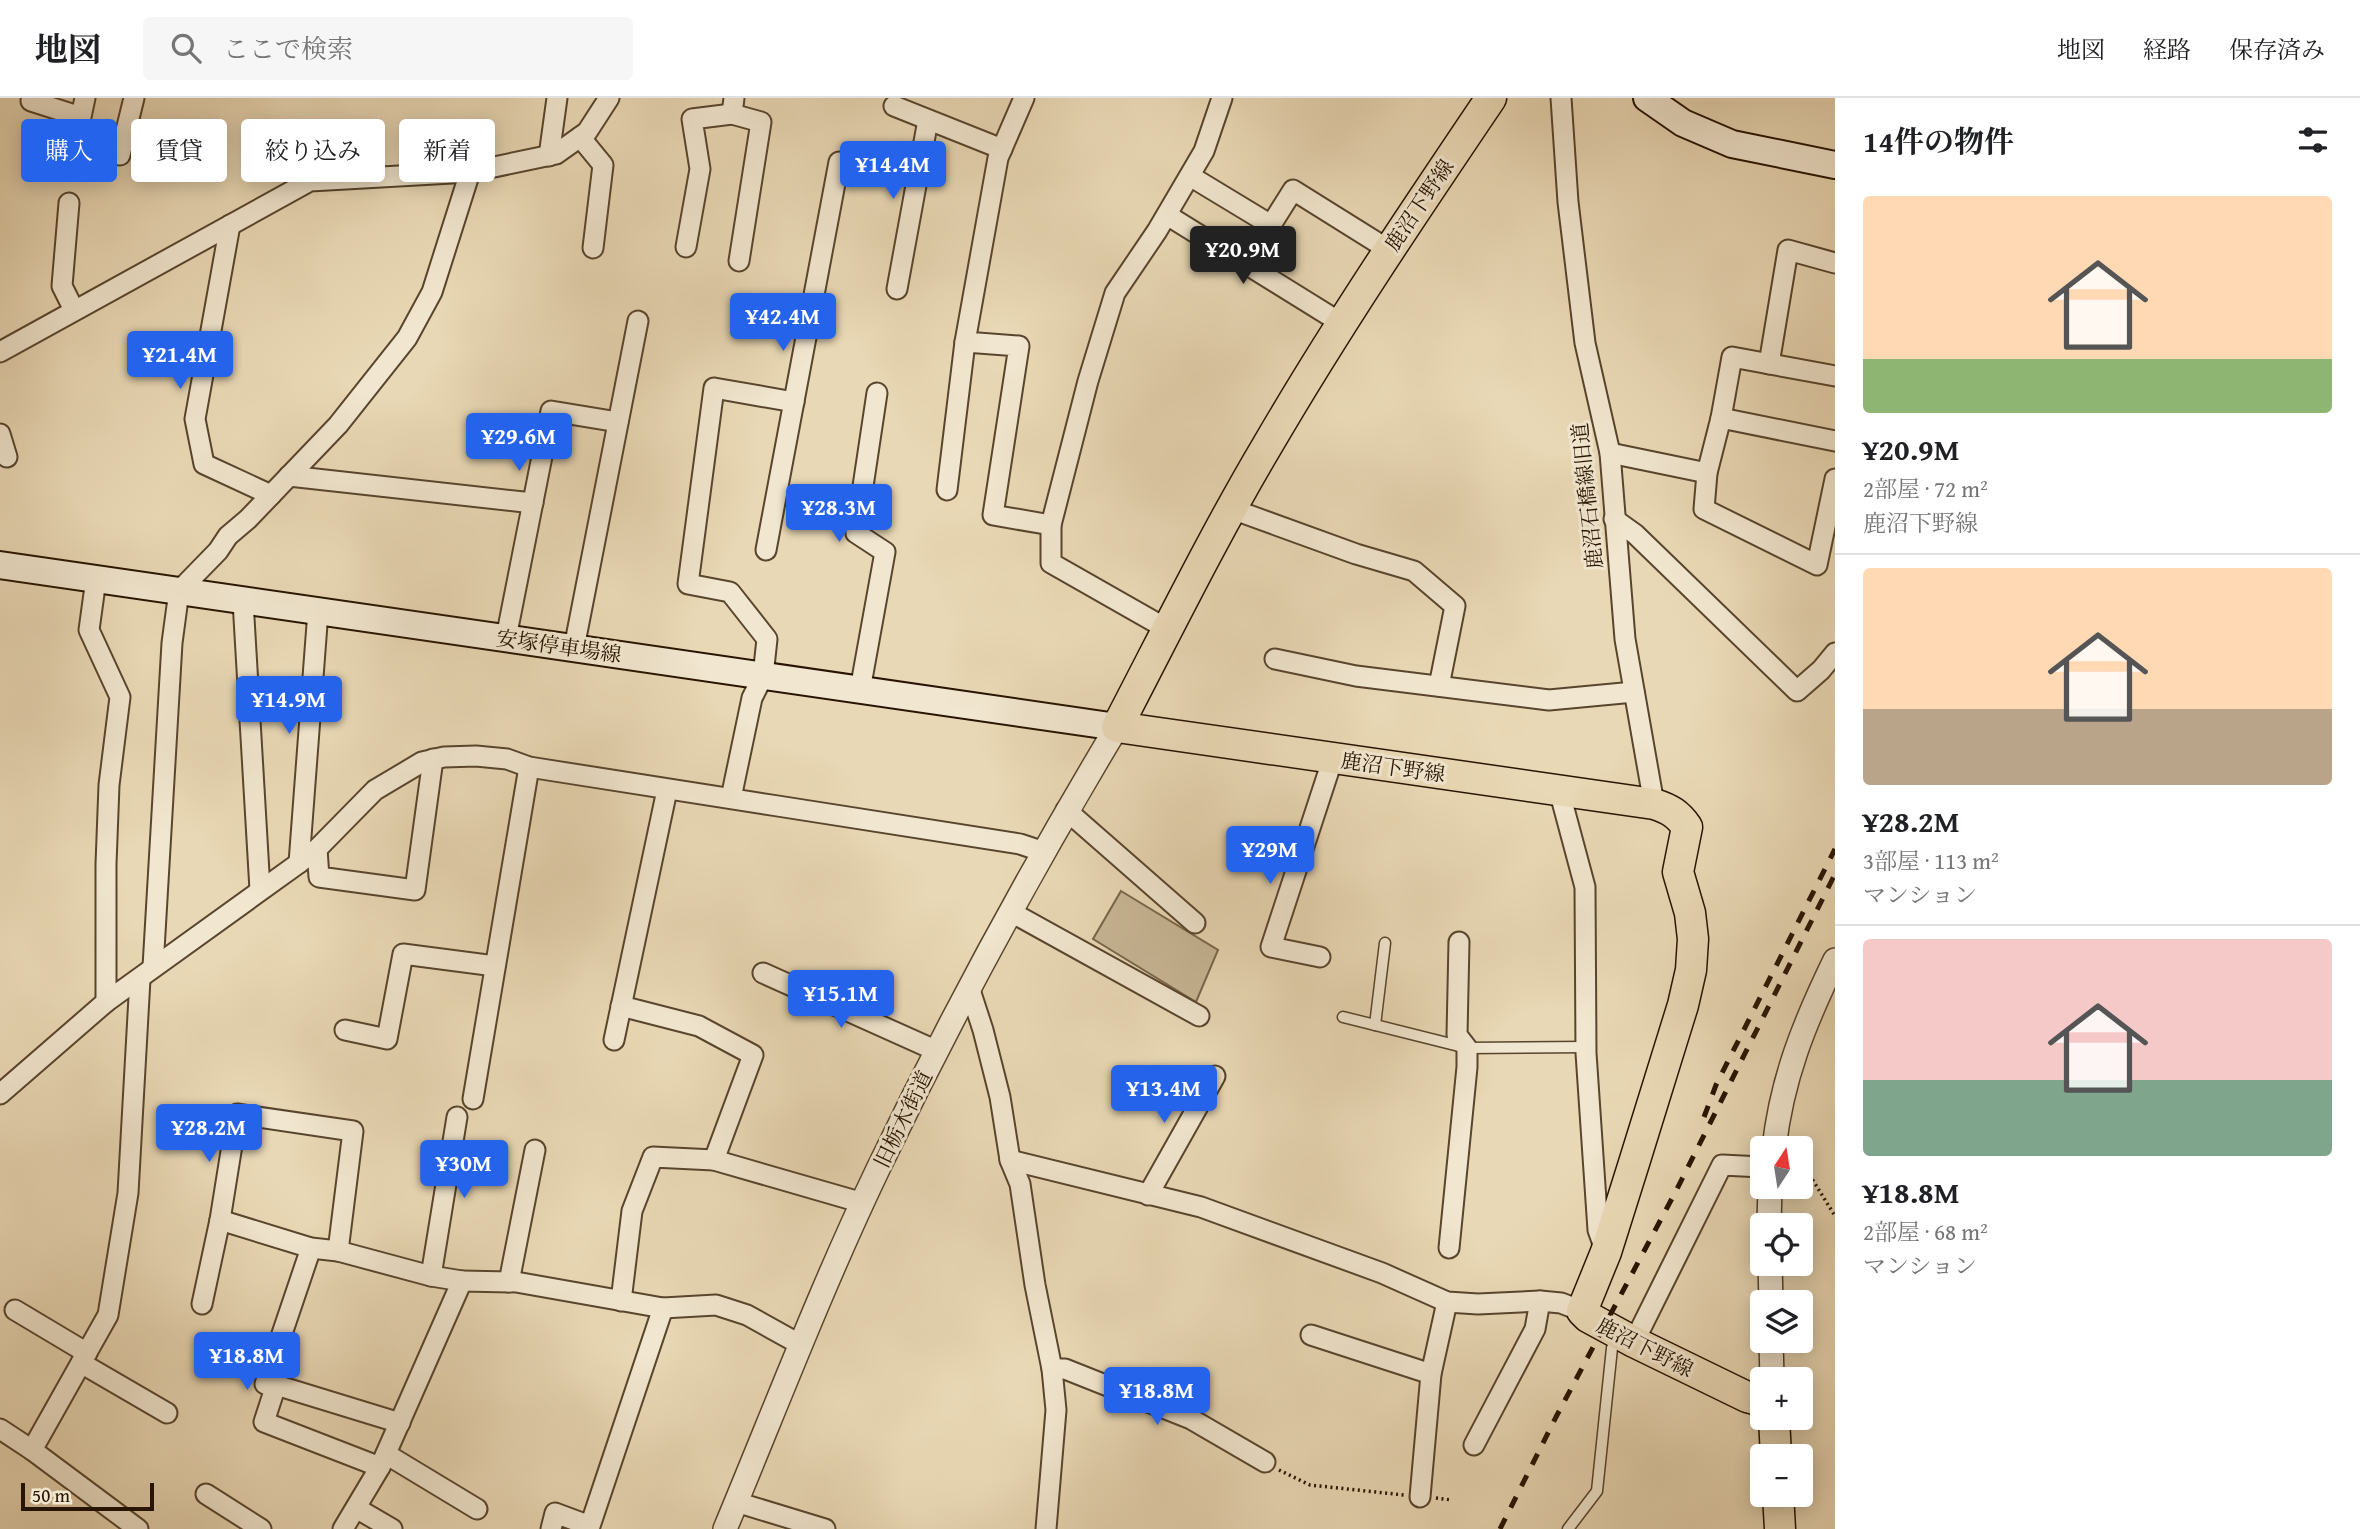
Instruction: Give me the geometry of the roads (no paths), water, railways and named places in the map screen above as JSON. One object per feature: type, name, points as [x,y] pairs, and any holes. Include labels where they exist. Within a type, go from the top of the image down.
[{"type":"main road","name":"鹿沼下野線","points":[[1492,98],[1340,323],[1265,448],[1117,727],[1654,804],[1679,815],[1687,827],[1678,872],[1690,913],[1693,939],[1691,970],[1683,1005],[1605,1252],[1582,1311],[1627,1339],[1750,1398]]},
{"type":"main road","points":[[1647,98],[1684,123],[1732,144],[1835,165]]},
{"type":"main road","name":"安塚停車場線","points":[[0,565],[1117,727]]},
{"type":"main road","points":[[1779,1507],[1780,1529]]},
{"type":"street","points":[[31,101],[81,117],[85,98]]},
{"type":"street","points":[[120,155],[134,98]]},
{"type":"street","points":[[549,156],[556,98]]},
{"type":"street","points":[[495,167],[556,154],[587,132],[609,98]]},
{"type":"street","points":[[947,490],[965,342],[999,158],[1024,98]]},
{"type":"street","points":[[1167,629],[1051,563],[1051,525],[1088,381],[1115,293],[1167,215],[1204,151],[1222,98]]},
{"type":"street","name":"鹿沼石橋線旧道","points":[[1561,98],[1568,202],[1585,343],[1610,453],[1625,639],[1654,804]]},
{"type":"street","points":[[686,247],[700,169],[692,119],[733,106],[761,122],[739,261]]},
{"type":"street","points":[[894,106],[1002,149]]},
{"type":"street","points":[[897,289],[928,120]]},
{"type":"street","points":[[580,138],[603,165],[593,248]]},
{"type":"street","points":[[766,550],[839,162]]},
{"type":"street","points":[[0,352],[310,181],[399,176]]},
{"type":"street","points":[[1190,176],[1271,225],[1293,190],[1389,250]]},
{"type":"street","points":[[32,1450],[108,1315],[128,1193],[172,643],[179,591],[218,551],[228,536],[248,519],[338,425],[407,338],[432,292],[467,182]]},
{"type":"street","points":[[69,203],[62,286],[74,310]]},
{"type":"street","points":[[1167,215],[1340,323]]},
{"type":"street","points":[[230,225],[195,419],[204,464],[271,495]]},
{"type":"street","points":[[1769,364],[1788,250],[1835,263]]},
{"type":"street","points":[[574,648],[638,321]]},
{"type":"street","points":[[965,342],[1020,346],[992,514],[1051,525]]},
{"type":"street","points":[[1835,376],[1732,357],[1707,473],[1704,509],[1816,565],[1835,479]]},
{"type":"street","points":[[731,798],[752,698],[763,676],[767,639],[730,592],[688,584],[714,388],[794,402]]},
{"type":"street","points":[[860,690],[885,552],[856,533],[877,393]]},
{"type":"street","points":[[506,638],[551,411],[618,422]]},
{"type":"street","points":[[1721,418],[1835,441]]},
{"type":"street","points":[[0,434],[8,457]]},
{"type":"street","points":[[1610,453],[1707,473]]},
{"type":"street","points":[[289,476],[533,503]]},
{"type":"street","points":[[1232,509],[1356,554],[1414,571],[1455,606],[1439,686]]},
{"type":"street","points":[[1614,519],[1635,534],[1797,691],[1821,670],[1835,653]]},
{"type":"street","points":[[96,579],[89,630],[120,697],[109,785],[106,1002]]},
{"type":"street","points":[[243,600],[260,890]]},
{"type":"street","points":[[299,863],[318,611]]},
{"type":"street","points":[[1275,659],[1356,676],[1549,700],[1634,692]]},
{"type":"street","name":"旧栃木街道","points":[[725,1529],[863,1203],[937,1051],[1066,810],[1117,727]]},
{"type":"street","points":[[0,1094],[106,1002],[317,849],[375,790],[422,762],[433,759],[476,756],[507,760],[667,790],[1020,844],[1044,852]]},
{"type":"street","points":[[1320,957],[1271,947],[1333,758]]},
{"type":"street","points":[[317,849],[319,877],[415,890],[433,759]]},
{"type":"street","points":[[473,1099],[529,766]]},
{"type":"street","points":[[614,1041],[667,790]]},
{"type":"street","points":[[1559,790],[1585,887],[1586,1047],[1598,1230],[1605,1252]]},
{"type":"street","points":[[1066,810],[1195,923]]},
{"type":"street","points":[[1011,912],[1199,1016]]},
{"type":"street","points":[[1450,1248],[1460,1118],[1467,1067],[1466,1048],[1457,1035],[1459,942]]},
{"type":"street","points":[[345,1030],[387,1039],[403,954],[495,967]]},
{"type":"street","points":[[1776,1136],[1783,1086],[1800,1037],[1835,960]]},
{"type":"street","points":[[763,973],[937,1051]]},
{"type":"street","points":[[969,987],[1000,1097],[1010,1160],[1020,1184],[1035,1285],[1052,1369],[1056,1410],[1046,1529]]},
{"type":"street","points":[[621,1006],[699,1026],[753,1055],[715,1160]]},
{"type":"street","points":[[1147,1195],[1215,1076]]},
{"type":"street","points":[[202,1304],[220,1220],[237,1114],[353,1131],[338,1251]]},
{"type":"street","points":[[431,1276],[457,1117]]},
{"type":"street","points":[[509,1282],[535,1150]]},
{"type":"street","points":[[621,1301],[632,1211],[653,1157],[715,1160],[863,1203]]},
{"type":"street","points":[[1010,1160],[1201,1207],[1382,1273],[1447,1302],[1478,1304],[1540,1301],[1561,1303],[1582,1311]]},
{"type":"street","points":[[1627,1339],[1722,1165],[1750,1166]]},
{"type":"street","points":[[220,1220],[311,1248],[338,1251],[431,1276],[462,1281],[509,1282],[663,1308],[716,1305],[747,1315],[801,1345]]},
{"type":"street","points":[[311,1248],[265,1384],[400,1423]]},
{"type":"street","points":[[343,1529],[383,1461],[462,1281]]},
{"type":"street","points":[[1474,1445],[1535,1329],[1540,1301]]},
{"type":"street","points":[[1420,1497],[1431,1374],[1447,1302]]},
{"type":"street","points":[[551,1529],[555,1513],[590,1526],[663,1308]]},
{"type":"street","points":[[15,1310],[167,1413]]},
{"type":"street","points":[[1311,1335],[1431,1374]]},
{"type":"street","points":[[1052,1369],[1065,1369],[1191,1419],[1265,1462]]},
{"type":"street","points":[[276,1385],[264,1422],[383,1461],[477,1509]]},
{"type":"street","points":[[0,1429],[138,1529]]},
{"type":"street","points":[[206,1494],[261,1529]]},
{"type":"street","points":[[736,1502],[825,1529]]},
{"type":"street","points":[[356,1508],[392,1529]]},
{"type":"lane","points":[[1375,1025],[1385,943]]},
{"type":"lane","points":[[1343,1017],[1466,1048],[1586,1047]]},
{"type":"lane","points":[[1567,1529],[1597,1491],[1612,1348],[1627,1339]]},
{"type":"railway","points":[[1704,1117],[1716,1085],[1835,849]]},
{"type":"railway","points":[[1500,1529],[1677,1189],[1835,874]]}]
